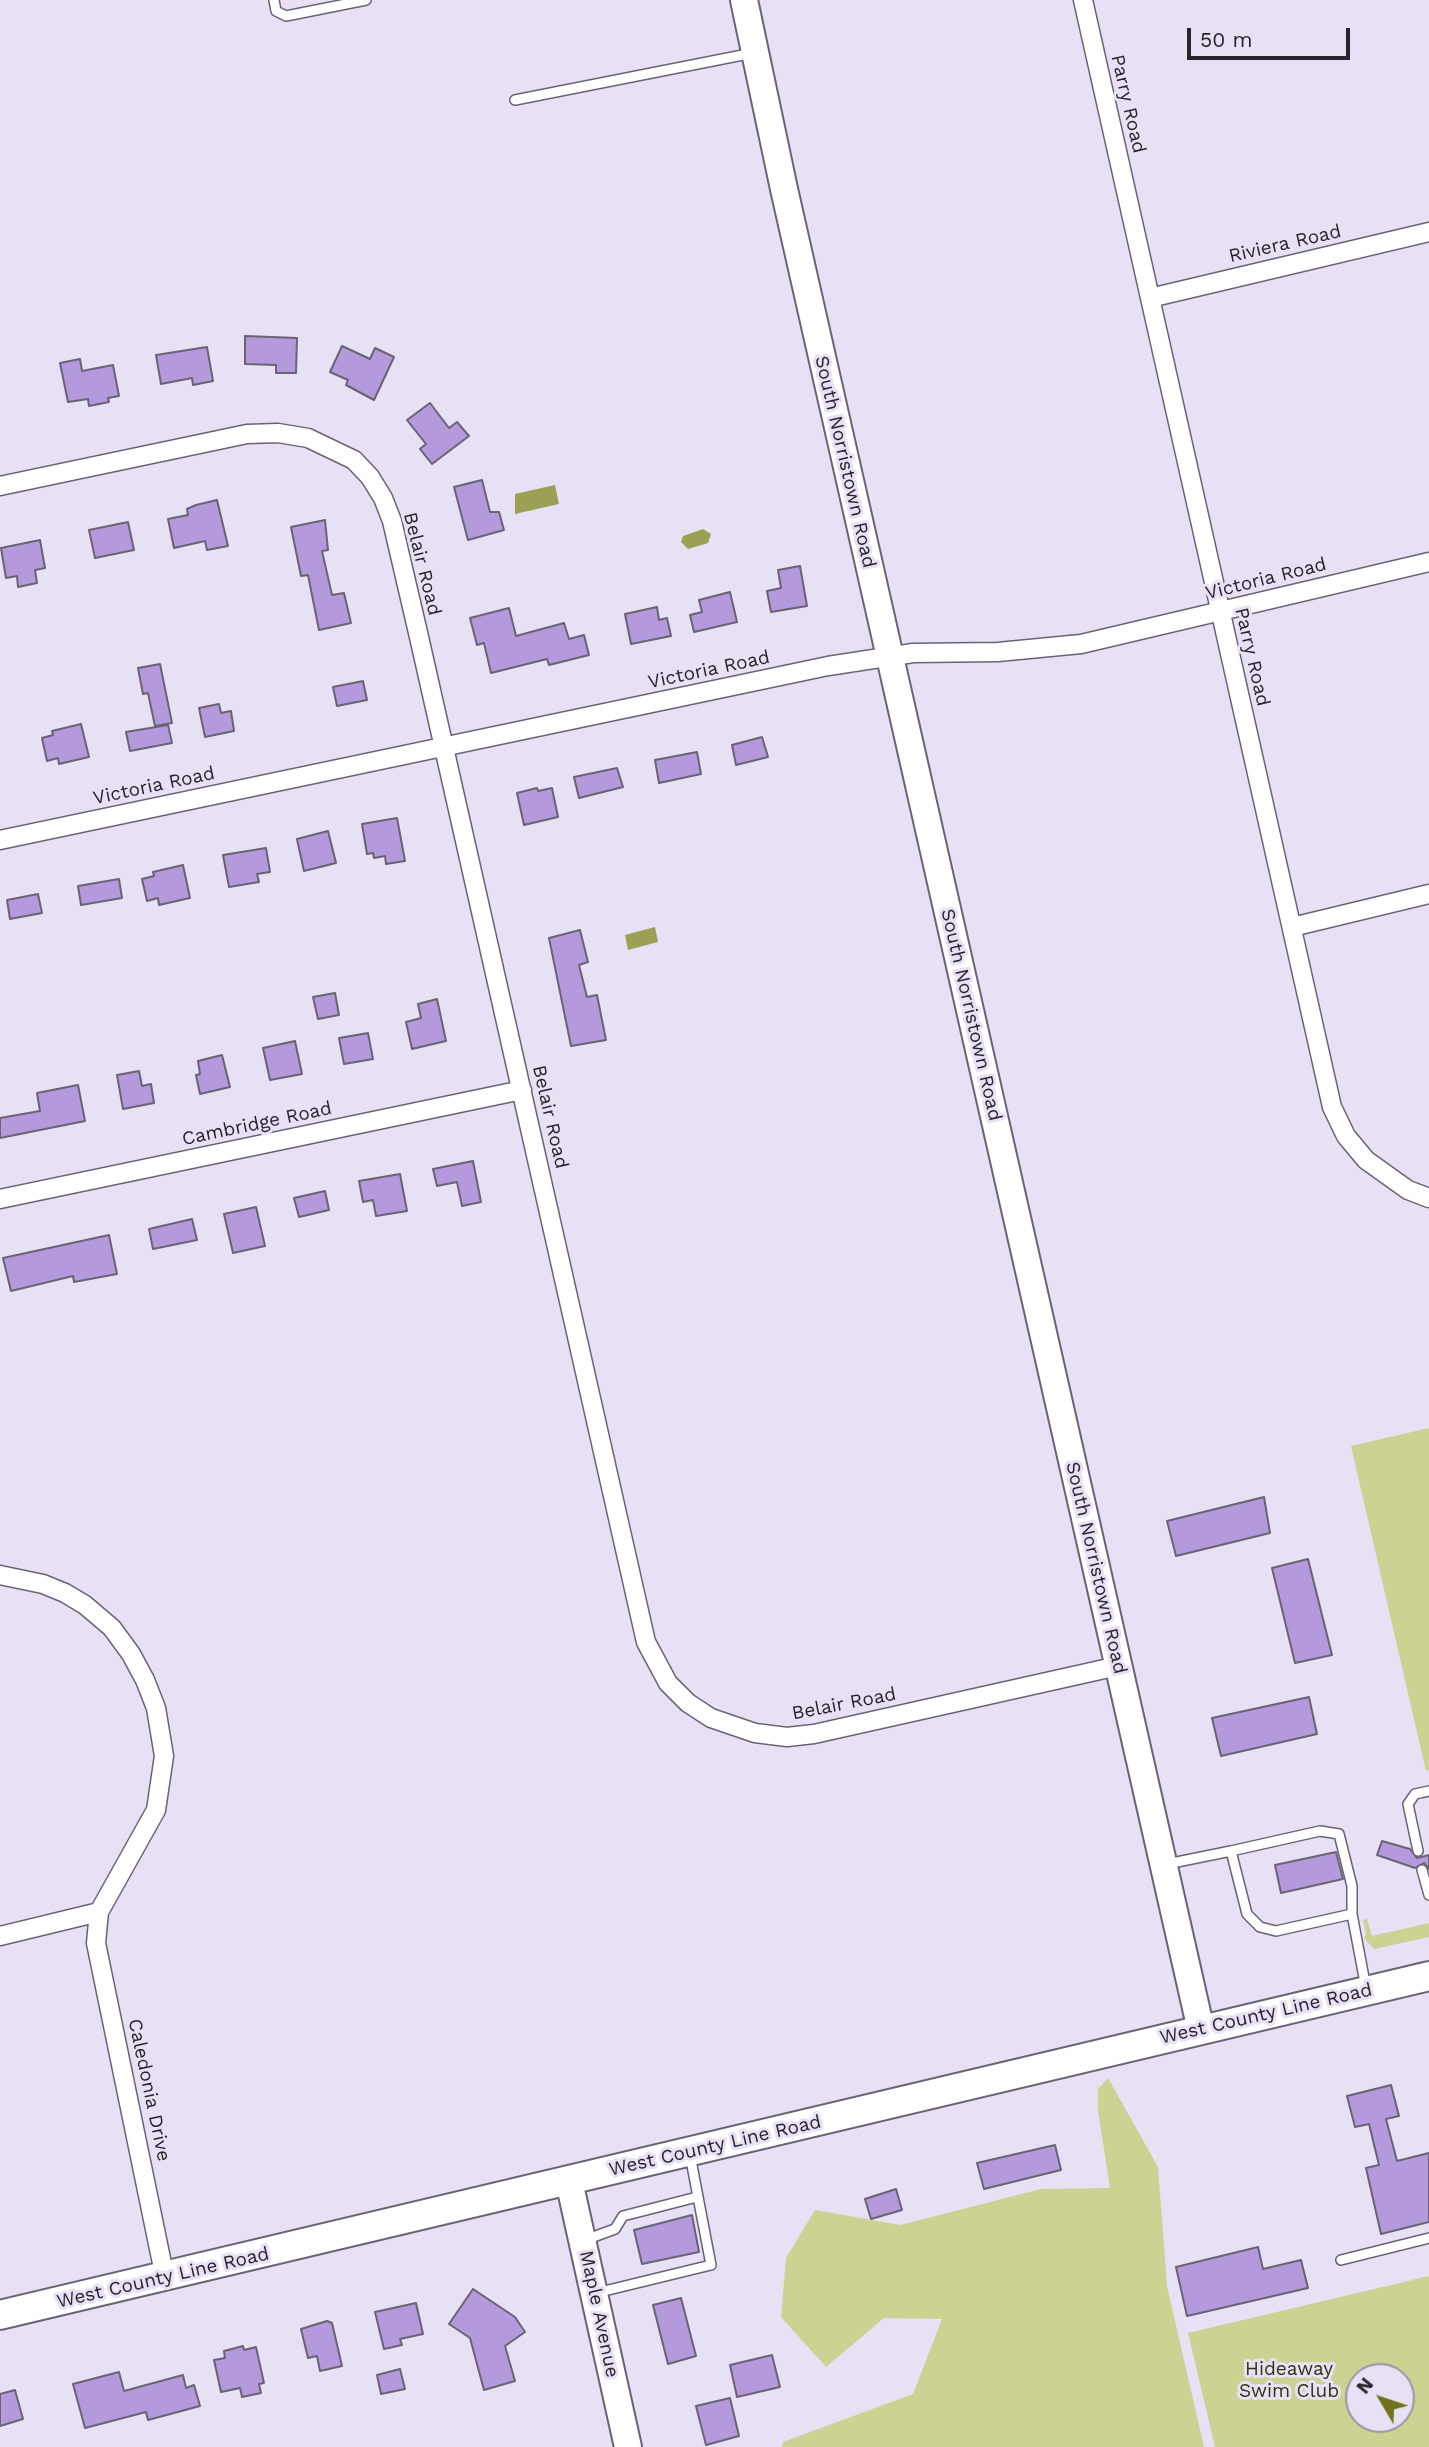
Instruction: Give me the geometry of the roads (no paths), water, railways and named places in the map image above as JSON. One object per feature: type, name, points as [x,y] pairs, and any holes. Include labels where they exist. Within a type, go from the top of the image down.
[{"type":"main road","name":"West County Line Road","points":[[0,2315],[1429,1976]]},
{"type":"street","name":"South Norristown Road","points":[[744,0],[889,656],[1201,2029]]},
{"type":"street","name":"Parry Road","points":[[1083,0],[1332,1107],[1346,1136],[1381,1174],[1429,1198]]},
{"type":"street","name":"Riviera Road","points":[[1150,298],[1429,232]]},
{"type":"street","name":"Belair Road","points":[[0,486],[247,434],[278,433],[308,438],[354,460],[370,477],[392,521],[646,1642],[663,1675],[688,1703],[711,1718],[734,1727],[787,1737],[814,1734],[1118,1666]]},
{"type":"street","name":"Victoria Road","points":[[0,840],[889,656],[942,651],[998,652],[1081,644],[1429,562]]},
{"type":"street","points":[[1292,927],[1429,894]]},
{"type":"street","name":"Cambridge Road","points":[[0,1199],[522,1090]]},
{"type":"street","points":[[0,1576],[43,1584],[85,1605],[112,1628],[131,1654],[149,1692],[163,1737],[161,1789],[147,1830],[99,1912],[0,1936]]},
{"type":"street","name":"Caledonia Drive","points":[[99,1912],[96,1943],[165,2278]]},
{"type":"street","name":"Maple Avenue","points":[[569,2181],[628,2447]]},
{"type":"lane","points":[[274,0],[276,11],[286,16],[366,0]]},
{"type":"lane","points":[[515,100],[755,53]]},
{"type":"lane","points":[[1418,1851],[1408,1804],[1415,1794],[1429,1791]]},
{"type":"lane","points":[[1162,1865],[1320,1831],[1339,1834],[1352,1886],[1352,1914],[1366,1991]]},
{"type":"lane","points":[[1231,1851],[1247,1914],[1260,1927],[1276,1931],[1352,1914]]},
{"type":"lane","points":[[1422,1870],[1429,1895]]},
{"type":"lane","points":[[594,2294],[711,2265],[689,2152]]},
{"type":"lane","points":[[583,2241],[615,2229],[623,2216],[698,2197]]},
{"type":"lane","points":[[1340,2260],[1429,2238]]},
{"type":"park label","name":"Hideaway Swim Club","points":[[1289,2380]]}]
